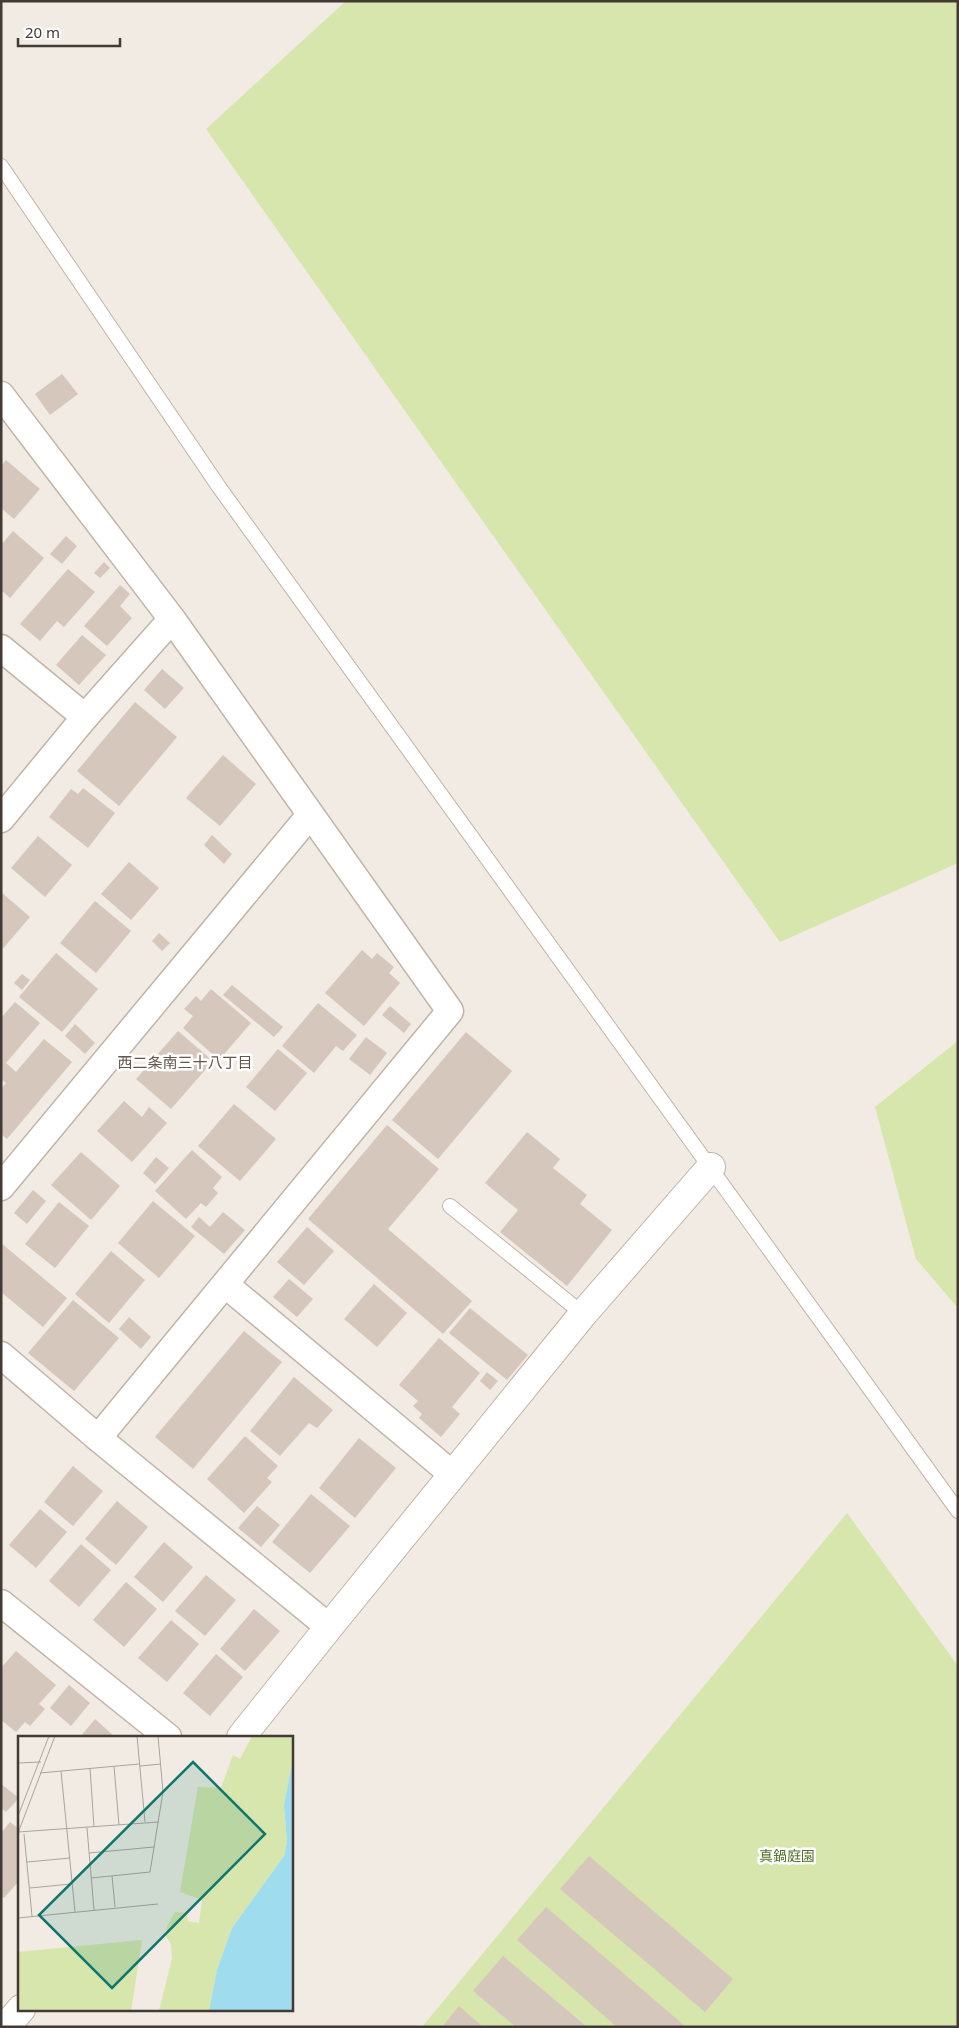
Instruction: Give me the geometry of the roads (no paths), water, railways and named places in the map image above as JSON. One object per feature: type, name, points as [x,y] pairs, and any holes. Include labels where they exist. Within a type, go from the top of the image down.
[{"type":"street","points":[[1,395],[172,619],[450,1012],[98,1438]]},
{"type":"street","points":[[1,819],[85,717],[172,619]]},
{"type":"street","points":[[1,648],[85,717]]},
{"type":"street","points":[[1,1187],[310,815]]},
{"type":"street","points":[[243,1736],[329,1626],[583,1314],[711,1167]]},
{"type":"street","points":[[226,1285],[452,1474]]},
{"type":"street","points":[[1,1355],[98,1438],[329,1626]]},
{"type":"street","points":[[3,1607],[167,1736]]},
{"type":"street","points":[[6,2027],[20,2010]]},
{"type":"lane","points":[[1,166],[219,487],[958,1510]]},
{"type":"lane","points":[[450,1206],[583,1314]]},
{"type":"district","name":"西二条南三十八丁目","points":[[185,1062]]},
{"type":"park label","name":"真鍋庭園","points":[[787,1855]]}]
